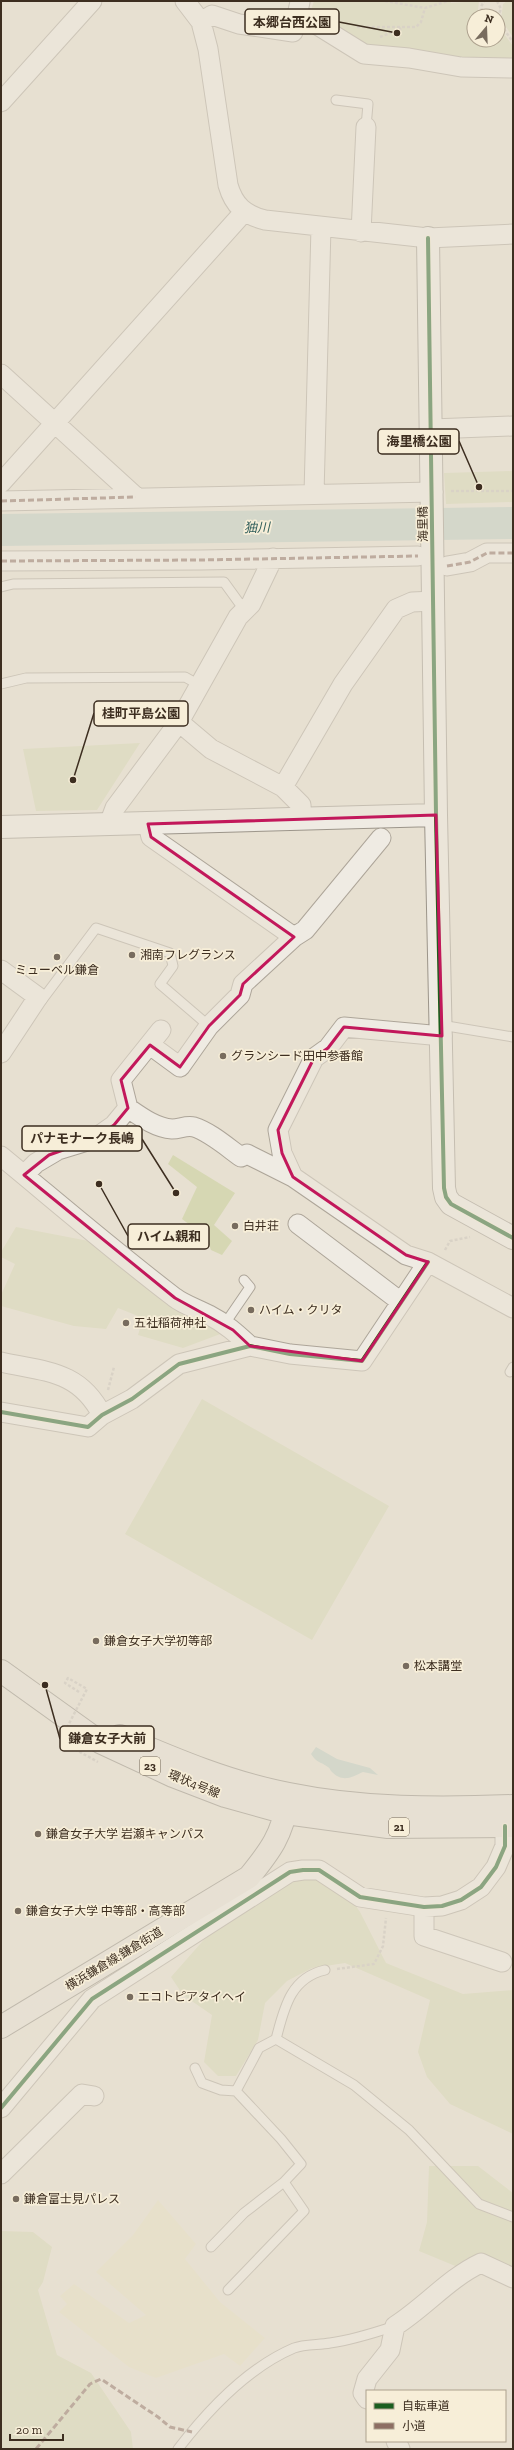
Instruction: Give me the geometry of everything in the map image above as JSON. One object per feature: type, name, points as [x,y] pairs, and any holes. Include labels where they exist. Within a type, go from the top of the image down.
[{"type":"main road","name":"環状4号線","points":[[1,1671],[100,1742],[172,1776],[225,1796],[287,1804]]},
{"type":"main road","name":"21","points":[[287,1804],[458,1808],[510,1819]]},
{"type":"main road","name":"横浜鎌倉線;鎌倉街道","points":[[1,2027],[249,1877],[273,1848],[287,1804]]},
{"type":"street","points":[[1,102],[92,1]]},
{"type":"street","points":[[185,1],[201,22],[208,50],[228,185],[233,200],[244,212],[265,220],[361,232],[428,238],[513,234]]},
{"type":"street","points":[[201,22],[212,15],[238,24],[293,32],[299,7],[364,54],[409,58],[461,67],[513,68]]},
{"type":"street","points":[[361,232],[366,127]]},
{"type":"street","points":[[1,483],[244,212]]},
{"type":"street","points":[[314,494],[320,227]]},
{"type":"street","name":"海里橋","points":[[428,238],[433,494],[436,815],[446,1197],[451,1204],[513,1238]]},
{"type":"street","points":[[1,374],[136,497]]},
{"type":"street","points":[[432,429],[513,426]]},
{"type":"street","points":[[1,501],[314,494],[433,494]]},
{"type":"street","points":[[1,561],[433,558],[461,564],[486,553],[513,553]]},
{"type":"street","points":[[109,824],[115,808],[179,722],[201,686],[238,617],[251,604],[273,558]]},
{"type":"street","points":[[283,787],[342,684],[396,609],[412,602],[434,602]]},
{"type":"street","points":[[179,722],[211,749],[283,787],[301,805],[302,819]]},
{"type":"street","points":[[2,825],[148,824],[436,815]]},
{"type":"street","points":[[148,824],[151,837],[294,937]]},
{"type":"street","points":[[381,838],[305,930],[294,937],[243,984],[240,995],[209,1026],[180,1067],[155,1037],[122,1080],[128,1108],[148,1121],[163,1127],[173,1129],[192,1126],[200,1129],[241,1157],[247,1154],[293,1177],[406,1255],[432,1264],[513,1308]]},
{"type":"street","points":[[1,970],[38,997],[1,1053]]},
{"type":"street","points":[[293,1177],[282,1153],[278,1130],[314,1058],[328,1048],[344,1027],[442,1030]]},
{"type":"street","points":[[24,1175],[36,1163],[58,1150],[94,1139],[114,1125],[128,1108]]},
{"type":"street","points":[[1,1156],[91,1232],[118,1251],[175,1298],[224,1325],[250,1346]]},
{"type":"street","points":[[298,1224],[400,1302]]},
{"type":"street","points":[[1,1412],[88,1427],[102,1415],[132,1399],[179,1364],[250,1346],[290,1354],[362,1361],[400,1302],[432,1264]]},
{"type":"street","points":[[1,1362],[69,1378],[94,1399],[102,1415]]},
{"type":"street","points":[[1,2108],[92,1999],[290,1872],[319,1870],[360,1897],[424,1907],[442,1906],[461,1900],[481,1887],[496,1866],[505,1846],[510,1819]]},
{"type":"street","points":[[424,1907],[424,1936],[502,1962]]},
{"type":"street","points":[[66,1987],[84,2010]]},
{"type":"street","points":[[1,2174],[82,2094],[94,2096]]},
{"type":"street","points":[[366,2398],[362,2393],[367,2379],[386,2358],[395,2326],[416,2313],[446,2286],[481,2263],[513,2278]]},
{"type":"lane","points":[[336,100],[368,104],[366,127]]},
{"type":"lane","points":[[1,587],[13,584],[224,582],[245,611]]},
{"type":"lane","points":[[1,684],[26,678],[185,677],[201,686]]},
{"type":"lane","points":[[38,997],[42,1000],[96,928],[170,953],[173,966],[160,984],[209,1026]]},
{"type":"lane","points":[[442,1030],[513,1037]]},
{"type":"lane","points":[[224,1325],[250,1287],[244,1280]]},
{"type":"lane","points":[[236,2091],[259,2048],[276,2039],[286,2001],[306,1979],[317,1972],[325,1970]]},
{"type":"lane","points":[[276,2039],[354,2085],[409,2130],[479,2204],[513,2217]]},
{"type":"lane","points":[[195,2068],[202,2083],[221,2090],[236,2091],[302,2164],[284,2182],[244,2213],[211,2247]]},
{"type":"lane","points":[[228,2290],[304,2211],[284,2182]]},
{"type":"lane","points":[[178,2449],[211,2408],[232,2389],[295,2347],[330,2343],[395,2326]]},
{"type":"path","points":[[385,1],[425,8],[448,1]]},
{"type":"path","points":[[351,24],[358,28],[416,27],[421,22],[425,8]]},
{"type":"path","points":[[506,32],[513,42]]},
{"type":"path","points":[[433,494],[513,491]]},
{"type":"path","points":[[432,1264],[450,1241],[472,1237],[486,1223]]},
{"type":"path","points":[[79,1692],[65,1683],[68,1678],[87,1689],[60,1742],[98,1762]]},
{"type":"path","points":[[325,1970],[374,1964],[383,1946],[386,1935],[386,1901]]},
{"type":"highlighted area","points":[[436,815],[442,1036],[344,1027],[328,1048],[314,1058],[278,1130],[282,1153],[293,1177],[406,1255],[428,1262],[362,1361],[250,1346],[233,1330],[175,1298],[24,1175],[49,1155],[94,1139],[114,1125],[128,1108],[121,1080],[150,1045],[180,1067],[209,1026],[240,995],[243,984],[294,937],[151,837],[148,824]]},
{"type":"shaded area","points":[[316,1747],[337,1759],[370,1768],[378,1775],[363,1772],[348,1778],[340,1777],[313,1757],[311,1754]]},
{"type":"shaded area","points":[[158,2200],[196,2244],[185,2259],[220,2302],[265,2338],[240,2366],[224,2354],[156,2378],[129,2367],[59,2312],[67,2304],[60,2296],[74,2284],[129,2323],[146,2315],[96,2272],[133,2235]]},
{"type":"green space","points":[[314,1],[450,1],[451,3],[479,1],[478,8],[466,8],[466,48],[506,48],[506,37],[513,46],[513,65],[366,48],[310,13]]},
{"type":"green space","points":[[507,1],[513,1],[513,37],[506,27],[506,8],[502,8],[503,4]]},
{"type":"green space","points":[[513,471],[513,502],[446,504],[444,473]]},
{"type":"green space","points":[[140,743],[97,810],[36,811],[23,749]]},
{"type":"green space","points":[[173,1155],[235,1193],[214,1225],[232,1241],[222,1255],[211,1250],[206,1237],[182,1219],[197,1187],[168,1164]]},
{"type":"green space","name":"五社稲荷神社","points":[[16,1227],[99,1243],[101,1252],[180,1313],[223,1333],[183,1348],[138,1335],[143,1318],[118,1308],[106,1329],[74,1326],[1,1306],[1,1295],[15,1264],[1,1257],[1,1252]]},
{"type":"green space","points":[[202,1399],[389,1506],[312,1640],[125,1534]]},
{"type":"green space","points":[[301,1867],[336,1877],[360,1912],[386,1963],[463,1994],[513,1990],[513,2134],[450,2104],[427,2077],[418,2052],[430,2000],[345,1963],[312,1968],[287,1981],[265,2003],[258,2040],[236,2076],[218,2076],[204,2062],[212,2015],[183,1995],[171,1977],[216,1926]]},
{"type":"green space","points":[[429,2166],[478,2166],[513,2193],[513,2284],[501,2279],[465,2270],[419,2251],[427,2222]]},
{"type":"green space","points":[[1,2231],[33,2232],[52,2247],[43,2282],[38,2290],[57,2355],[91,2373],[131,2432],[133,2449],[1,2449]]},
{"type":"waterway","name":"㹨川","points":[[1,530],[513,523]]},
{"type":"marked path","points":[[1,501],[136,497]]},
{"type":"marked path","points":[[447,566],[470,562],[487,553],[513,553]]},
{"type":"marked path","points":[[1,561],[201,560],[418,556]]},
{"type":"marked path","points":[[36,2449],[90,2384],[101,2379],[158,2417],[170,2427],[192,2432]]},
{"type":"cycle path","points":[[428,238],[436,815],[444,1188],[446,1197],[451,1204],[513,1238]]},
{"type":"cycle path","points":[[1,1412],[88,1427],[102,1415],[132,1399],[179,1364],[250,1346],[290,1354],[362,1361],[428,1262]]},
{"type":"cycle path","points":[[1,2108],[92,1999],[290,1872],[319,1870],[360,1897],[424,1907],[442,1906],[461,1900],[481,1887],[496,1867],[505,1846],[505,1826]]},
{"type":"place","name":"本郷台西公園","points":[[397,33]]},
{"type":"place","name":"海里橋公園","points":[[479,487]]},
{"type":"place","name":"桂町平島公園","points":[[73,780]]},
{"type":"place","name":"湘南フレグランス","points":[[132,955]]},
{"type":"place","name":"ミューベル鎌倉","points":[[57,957]]},
{"type":"place","name":"グランシード田中参番館","points":[[223,1056]]},
{"type":"place","name":"ハイム親和","points":[[99,1184]]},
{"type":"place","name":"パナモナーク長嶋","points":[[176,1193]]},
{"type":"place","name":"白井荘","points":[[235,1226]]},
{"type":"place","name":"ハイム・クリタ","points":[[251,1310]]},
{"type":"place","name":"五社稲荷神社","points":[[126,1323]]},
{"type":"place","name":"鎌倉女子大学初等部","points":[[96,1641]]},
{"type":"place","name":"松本講堂","points":[[406,1666]]},
{"type":"place","name":"鎌倉女子大前","points":[[45,1685]]},
{"type":"place","name":"鎌倉女子大学 岩瀬キャンパス","points":[[38,1834]]},
{"type":"place","name":"鎌倉女子大学 中等部・高等部","points":[[18,1911]]},
{"type":"place","name":"エコトピアタイヘイ","points":[[130,1997]]},
{"type":"place","name":"鎌倉富士見パレス","points":[[16,2199]]}]
